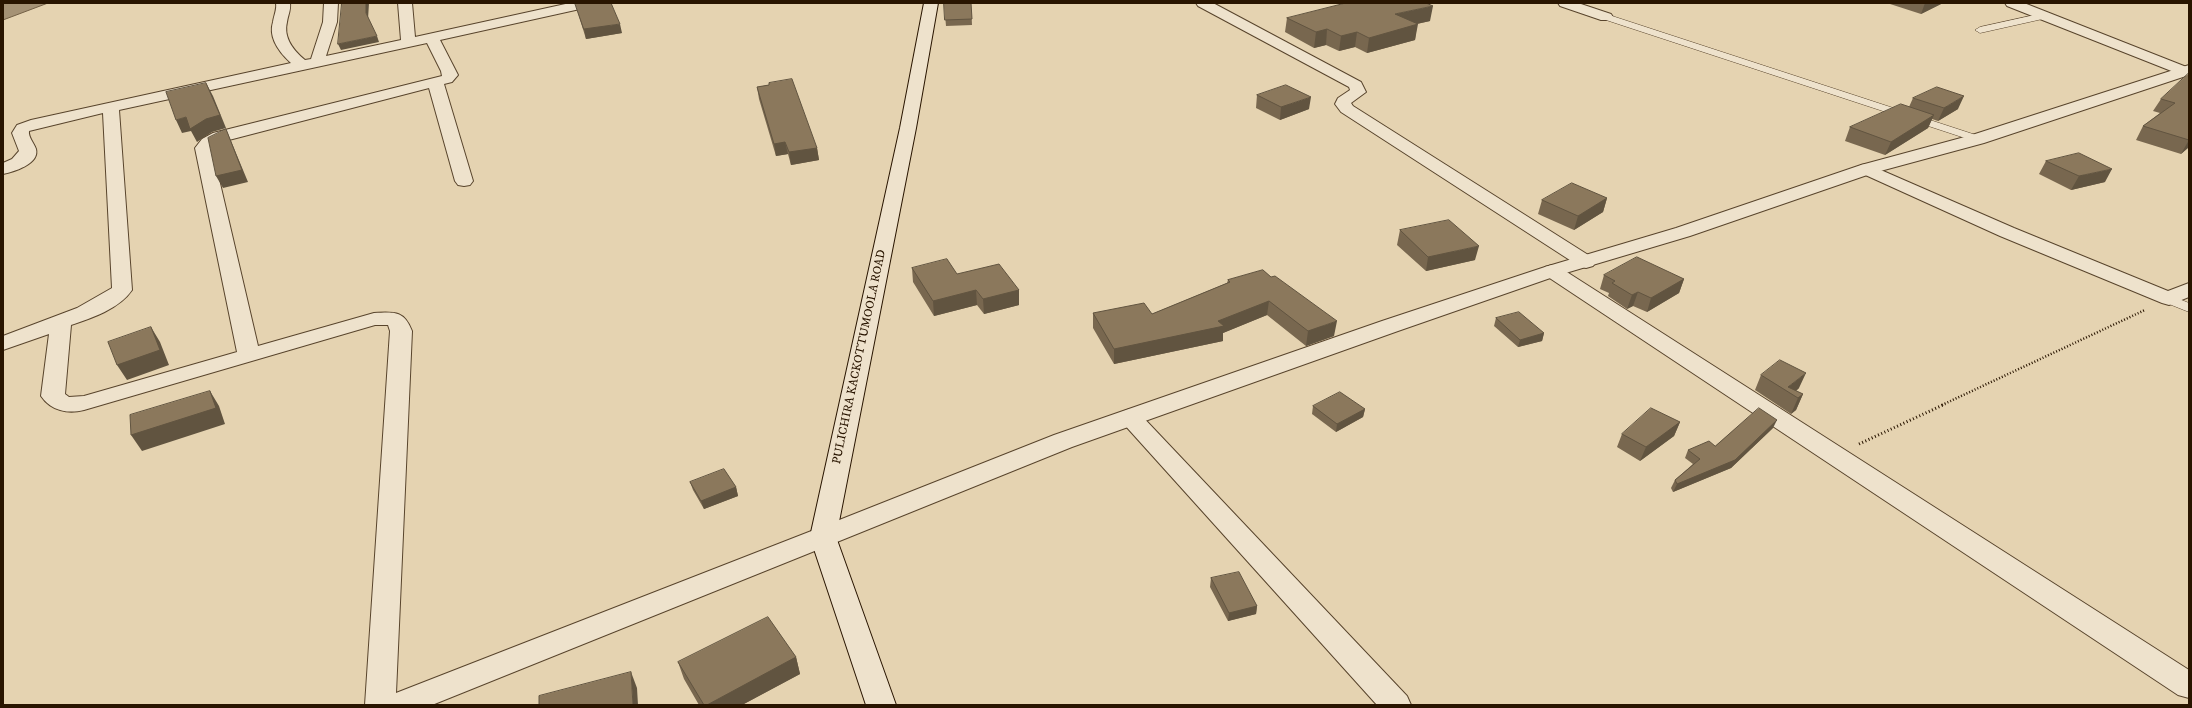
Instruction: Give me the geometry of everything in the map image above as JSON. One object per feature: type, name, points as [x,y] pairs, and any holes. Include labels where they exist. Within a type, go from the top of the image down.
[{"type":"street","points":[[283,3],[284,8],[279,24],[279,36],[288,53],[302,65]]},
{"type":"street","points":[[318,62],[330,22],[331,3]]},
{"type":"street","points":[[406,3],[408,42]]},
{"type":"street","points":[[3,136],[20,133],[23,128],[37,123],[589,3]]},
{"type":"street","name":"PULICHIRA KACKOTTUMOOLA ROAD","points":[[823,537],[908,128],[931,3]]},
{"type":"street","points":[[1203,3],[1356,85],[1358,92],[1344,101],[1343,104],[1347,109],[1586,262]]},
{"type":"street","points":[[1565,3],[1606,17]]},
{"type":"street","points":[[2012,3],[2187,71]]},
{"type":"street","points":[[249,355],[203,148],[208,143],[220,137],[436,84],[447,79],[450,75],[431,37]]},
{"type":"street","points":[[399,705],[431,699],[823,537],[1063,441],[1130,417],[1552,271],[1684,232],[1867,169],[1978,139],[2187,71]]},
{"type":"street","points":[[436,84],[464,181]]},
{"type":"street","points":[[3,343],[101,306],[116,297],[122,290],[110,107]]},
{"type":"street","points":[[3,170],[18,163],[26,157],[28,151],[20,133]]},
{"type":"street","points":[[1867,169],[2007,232],[2169,299],[2189,290]]},
{"type":"street","points":[[1552,271],[2189,686]]},
{"type":"street","points":[[61,321],[53,396],[59,403],[71,406],[374,319],[391,318],[398,322],[401,331],[380,705]]},
{"type":"street","points":[[1130,417],[1396,705]]},
{"type":"street","points":[[823,537],[880,705]]},
{"type":"lane","points":[[1980,30],[2044,16]]},
{"type":"lane","points":[[1606,17],[1978,139]]},
{"type":"lane","points":[[2169,299],[2189,308]]},
{"type":"path","points":[[1835,455],[2169,299]]},
{"type":"shaded area","points":[[3,3],[48,3],[3,20]]},
{"type":"building","points":[[342,3],[366,3],[366,13],[377,36],[338,44]]},
{"type":"building","points":[[575,3],[611,3],[620,24],[584,29]]},
{"type":"building","points":[[944,3],[971,3],[972,19],[945,20]]},
{"type":"building","points":[[1346,3],[1426,3],[1433,6],[1395,14],[1418,24],[1369,38],[1357,32],[1341,36],[1327,29],[1316,32],[1287,18]]},
{"type":"building","points":[[2188,74],[2189,140],[2143,126],[2175,103],[2161,99]]},
{"type":"building","points":[[792,79],[817,148],[789,152],[785,142],[774,144],[757,87],[769,85],[769,83]]},
{"type":"building","points":[[206,83],[220,115],[206,119],[190,129],[186,117],[176,120],[166,92]]},
{"type":"building","points":[[1286,85],[1311,97],[1281,107],[1257,95]]},
{"type":"building","points":[[1937,87],[1964,96],[1944,108],[1913,98]]},
{"type":"building","points":[[1901,104],[1934,115],[1891,142],[1850,127]]},
{"type":"building","points":[[226,129],[242,170],[216,176],[208,138]]},
{"type":"building","points":[[2079,153],[2112,169],[2079,176],[2046,161]]},
{"type":"building","points":[[1572,183],[1607,198],[1578,216],[1542,200]]},
{"type":"building","points":[[1449,220],[1479,246],[1428,257],[1400,230]]},
{"type":"building","points":[[1637,257],[1684,279],[1651,298],[1638,292],[1632,295],[1612,283],[1615,281],[1604,275]]},
{"type":"building","points":[[947,259],[957,274],[999,264],[1019,290],[983,299],[976,290],[933,301],[912,268]]},
{"type":"building","points":[[1263,270],[1271,277],[1275,276],[1337,321],[1308,331],[1269,301],[1218,321],[1224,326],[1114,349],[1093,313],[1144,303],[1152,314],[1230,282],[1228,280]]},
{"type":"building","points":[[1519,312],[1544,333],[1520,340],[1496,318]]},
{"type":"building","points":[[151,327],[160,350],[117,365],[108,342]]},
{"type":"building","points":[[1780,360],[1806,373],[1788,387],[1803,394],[1798,398],[1761,375]]},
{"type":"building","points":[[210,391],[216,408],[131,435],[130,415]]},
{"type":"building","points":[[1340,392],[1365,409],[1337,424],[1313,406]]},
{"type":"building","points":[[1651,408],[1680,422],[1646,447],[1622,434]]},
{"type":"building","points":[[1759,408],[1777,420],[1735,460],[1677,484],[1675,480],[1700,459],[1688,450],[1709,441],[1715,446]]},
{"type":"building","points":[[724,469],[736,487],[701,501],[690,482]]},
{"type":"building","points":[[1239,572],[1257,606],[1229,613],[1211,578]]},
{"type":"building","points":[[768,617],[796,657],[707,705],[704,705],[678,662]]},
{"type":"building","points":[[631,672],[633,705],[539,705],[539,696]]}]
